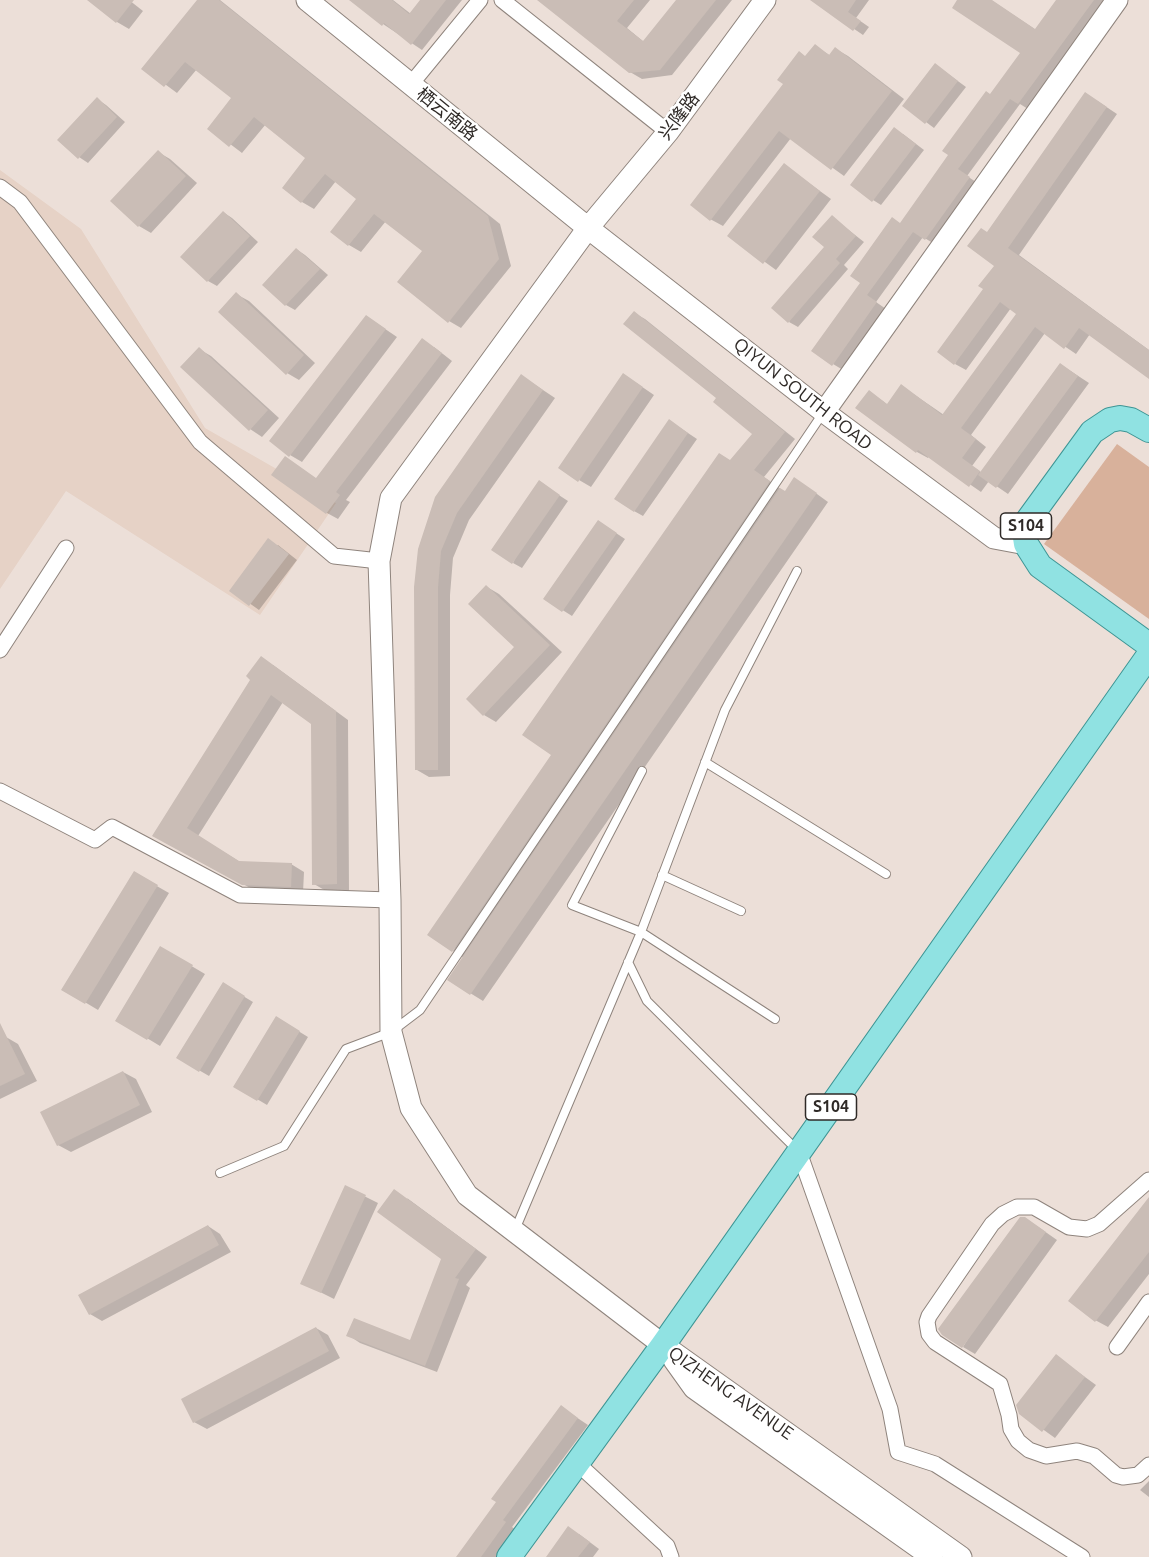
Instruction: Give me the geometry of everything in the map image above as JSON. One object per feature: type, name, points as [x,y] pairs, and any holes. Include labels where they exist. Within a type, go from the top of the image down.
[{"type":"main road","name":"S104","points":[[1149,430],[1141,424],[1120,418],[1110,420],[1092,432],[1028,520],[1024,531],[1026,544],[1040,566],[1149,645]]},
{"type":"main road","name":"S104","points":[[509,1557],[663,1345],[1149,655]]},
{"type":"street","name":"栖云南路","points":[[307,0],[588,228]]},
{"type":"street","points":[[411,84],[480,0]]},
{"type":"street","points":[[502,0],[668,132]]},
{"type":"street","name":"兴隆路","points":[[663,1345],[466,1195],[411,1108],[391,1032],[390,900],[379,561],[391,498],[588,228],[668,132],[765,0]]},
{"type":"street","points":[[824,412],[1117,0]]},
{"type":"street","points":[[0,187],[20,202],[200,442],[334,556],[379,561]]},
{"type":"street","name":"QIYUN SOUTH ROAD","points":[[588,228],[824,412],[994,538],[1026,544]]},
{"type":"street","points":[[0,650],[66,548]]},
{"type":"street","points":[[0,791],[95,840],[112,827],[240,895],[390,900]]},
{"type":"street","points":[[799,1152],[890,1409],[898,1452],[935,1464],[1082,1557]]},
{"type":"street","points":[[1149,1180],[1103,1220],[1087,1229],[1069,1227],[1034,1207],[1017,1207],[1003,1214],[992,1224],[927,1322],[929,1334],[935,1342],[1000,1384],[1011,1429],[1018,1441],[1029,1450],[1046,1456],[1077,1451],[1094,1456],[1116,1475],[1123,1477],[1138,1475],[1149,1465]]},
{"type":"street","points":[[1117,1347],[1149,1302]]},
{"type":"street","name":"QIZHENG AVENUE","points":[[663,1345],[694,1388],[932,1557]]},
{"type":"street","name":"QIZHENG AVENUE","points":[[663,1345],[961,1557]]},
{"type":"street","points":[[577,1463],[667,1546],[671,1557]]},
{"type":"lane","points":[[220,1173],[284,1146],[346,1049],[391,1032],[420,1010],[824,412]]},
{"type":"lane","points":[[515,1232],[641,932],[725,710],[797,571]]},
{"type":"lane","points":[[705,762],[886,874]]},
{"type":"lane","points":[[642,771],[572,905],[641,932],[776,1019]]},
{"type":"lane","points":[[662,875],[741,911]]},
{"type":"lane","points":[[628,962],[647,1002],[799,1152]]},
{"type":"shaded area","points":[[0,170],[81,229],[205,428],[336,503],[260,615],[66,491],[0,589]]},
{"type":"shaded area","points":[[1117,444],[1149,467],[1149,619],[1044,544]]},
{"type":"building","points":[[87,0],[134,0],[116,23]]},
{"type":"building","points":[[197,0],[219,0],[488,216],[499,259],[448,323],[397,282],[422,251],[374,214],[348,246],[330,232],[356,199],[325,174],[301,203],[282,188],[305,158],[254,117],[229,147],[207,129],[231,98],[185,62],[164,87],[141,69]]},
{"type":"building","points":[[349,0],[392,0],[409,14],[420,0],[446,0],[411,45],[384,23],[382,26]]},
{"type":"building","points":[[537,0],[634,0],[617,21],[643,41],[676,0],[716,0],[660,70],[629,73]]},
{"type":"building","points":[[810,0],[856,0],[848,12],[861,21],[853,31]]},
{"type":"building","points":[[957,0],[992,0],[1035,29],[1056,0],[1094,0],[1018,104],[1010,99],[958,169],[970,177],[925,240],[913,232],[867,295],[877,302],[832,366],[811,351],[860,283],[850,276],[892,217],[900,223],[948,155],[942,151],[986,91],[990,94],[1020,53],[952,8]]},
{"type":"building","points":[[815,44],[829,55],[835,47],[892,91],[831,170],[779,131],[710,221],[690,205],[783,84],[777,80],[799,51],[805,56]]},
{"type":"building","points":[[935,63],[958,81],[925,124],[902,106]]},
{"type":"building","points":[[1085,92],[1107,107],[1008,248],[1149,350],[1149,379],[1079,328],[1064,349],[1035,327],[961,428],[976,439],[962,458],[980,471],[969,487],[918,450],[916,453],[855,408],[869,390],[887,404],[901,384],[942,415],[1016,314],[1000,302],[954,365],[937,352],[983,289],[978,286],[994,266],[967,246],[981,228],[987,232]]},
{"type":"building","points":[[97,97],[117,117],[78,159],[57,140]]},
{"type":"building","points":[[894,127],[916,144],[872,202],[850,185]]},
{"type":"building","points":[[158,150],[186,176],[138,227],[110,201]]},
{"type":"building","points":[[784,163],[820,191],[763,264],[727,236]]},
{"type":"building","points":[[223,211],[250,236],[207,282],[180,257]]},
{"type":"building","points":[[832,215],[856,236],[836,259],[840,263],[788,323],[771,308],[824,247],[812,237]]},
{"type":"building","points":[[296,248],[320,269],[285,306],[262,285]]},
{"type":"building","points":[[236,292],[304,355],[286,375],[218,312]]},
{"type":"building","points":[[634,311],[785,432],[754,470],[770,481],[452,952],[427,935],[551,755],[522,735],[719,453],[730,460],[752,434],[713,402],[716,398],[623,324]]},
{"type":"building","points":[[366,315],[386,329],[289,457],[269,441]]},
{"type":"building","points":[[422,338],[442,353],[336,492],[340,495],[326,514],[271,475],[285,456],[316,478]]},
{"type":"building","points":[[199,347],[268,410],[249,431],[180,367]]},
{"type":"building","points":[[1060,363],[1078,376],[996,488],[978,475]]},
{"type":"building","points":[[623,373],[643,387],[578,482],[558,468]]},
{"type":"building","points":[[521,374],[543,390],[457,513],[441,551],[438,587],[438,770],[415,770],[414,587],[418,549],[435,497]]},
{"type":"building","points":[[669,419],[688,433],[634,512],[614,499]]},
{"type":"building","points":[[794,477],[817,493],[470,995],[447,980],[780,488],[785,491]]},
{"type":"building","points":[[539,480],[560,495],[512,564],[491,550]]},
{"type":"building","points":[[598,520],[617,533],[562,612],[543,599]]},
{"type":"building","points":[[268,538],[289,554],[249,606],[229,591]]},
{"type":"building","points":[[486,585],[550,645],[483,716],[466,699],[514,647],[468,604]]},
{"type":"building","points":[[261,656],[336,711],[337,884],[312,885],[311,724],[271,695],[187,828],[239,861],[292,863],[291,887],[242,885],[152,836],[250,680],[246,676]]},
{"type":"building","points":[[134,871],[158,885],[85,1004],[61,990]]},
{"type":"building","points":[[160,946],[193,965],[147,1040],[115,1021]]},
{"type":"building","points":[[223,982],[245,996],[199,1072],[176,1058]]},
{"type":"building","points":[[276,1016],[300,1031],[257,1101],[233,1087]]},
{"type":"building","points":[[0,1023],[25,1074],[0,1086]]},
{"type":"building","points":[[123,1071],[140,1105],[57,1146],[40,1112]]},
{"type":"building","points":[[345,1185],[366,1195],[321,1293],[300,1284]]},
{"type":"building","points":[[394,1189],[476,1249],[455,1278],[459,1279],[425,1366],[346,1336],[354,1318],[410,1340],[441,1259],[377,1212]]},
{"type":"building","points":[[1149,1197],[1149,1252],[1095,1322],[1068,1301]]},
{"type":"building","points":[[1020,1217],[1025,1217],[1046,1232],[962,1348],[942,1335],[938,1329]]},
{"type":"building","points":[[208,1225],[219,1245],[89,1315],[78,1295]]},
{"type":"building","points":[[316,1327],[329,1351],[193,1423],[181,1399]]},
{"type":"building","points":[[1056,1354],[1085,1377],[1042,1432],[1019,1414],[1016,1405]]},
{"type":"building","points":[[561,1405],[578,1418],[503,1520],[506,1522],[481,1557],[456,1557],[496,1502],[491,1499]]},
{"type":"building","points":[[568,1526],[590,1542],[578,1557],[546,1557]]}]
